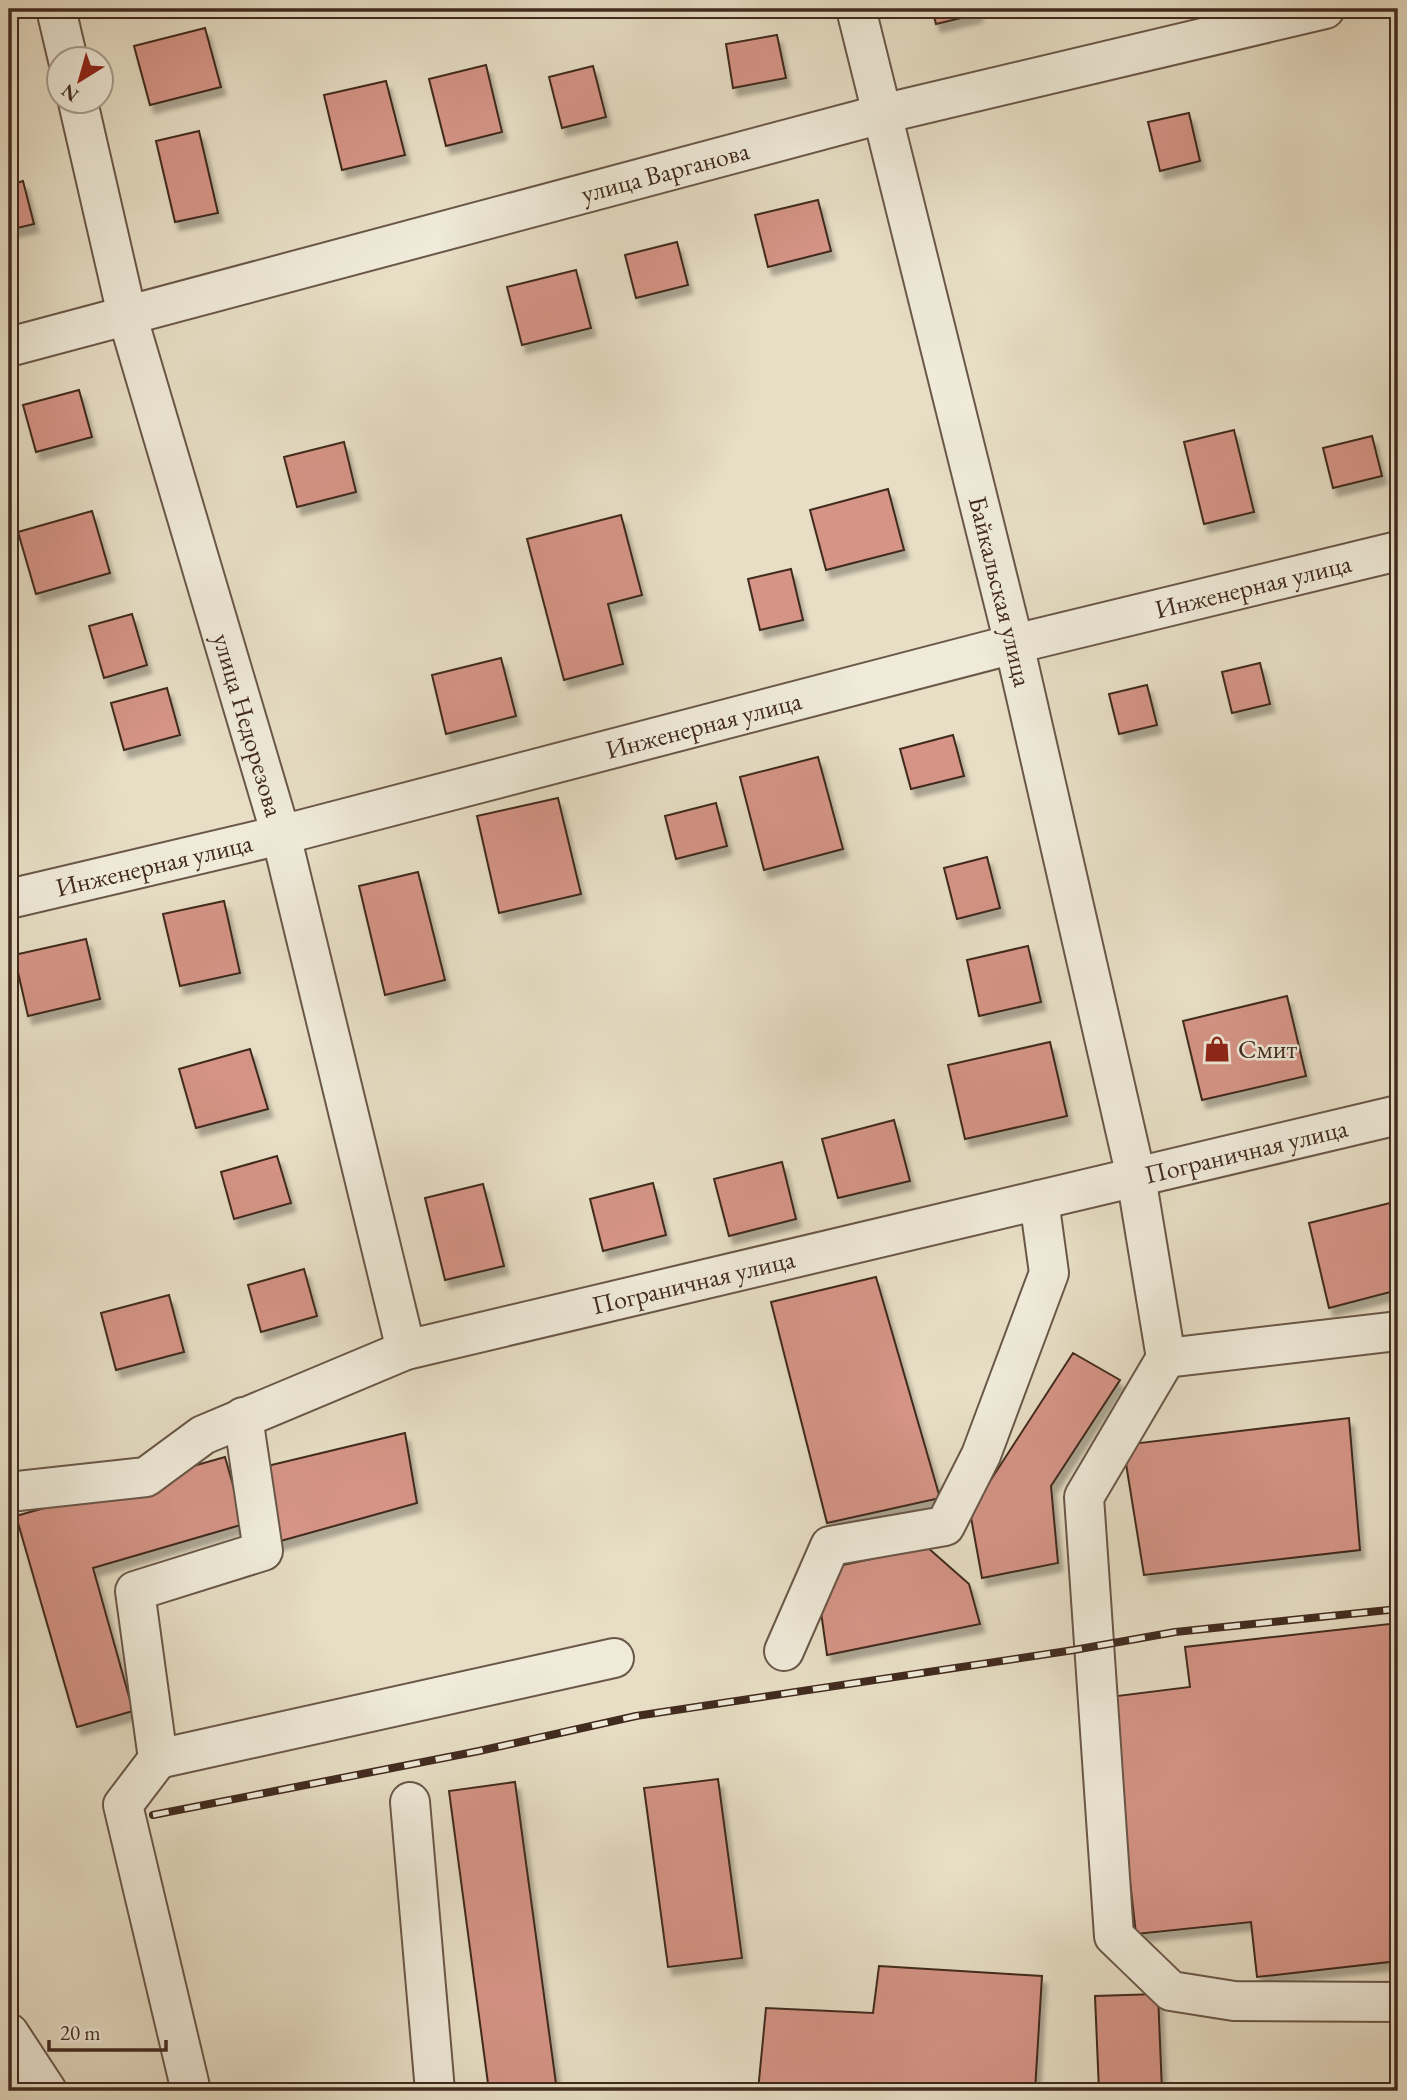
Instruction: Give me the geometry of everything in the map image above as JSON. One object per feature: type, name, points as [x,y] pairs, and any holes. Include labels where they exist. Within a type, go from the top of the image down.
[{"type":"street","points":[[57,9],[65,46]]},
{"type":"street","name":"Байкальская улица","points":[[856,9],[1014,644],[1136,1177],[1166,1358]]},
{"type":"street","name":"улица Варганова","points":[[9,347],[882,114],[1325,9]]},
{"type":"street","name":"улица Недорезова","points":[[81,116],[127,315],[281,835],[406,1350]]},
{"type":"street","name":"Инженерная улица","points":[[9,899],[281,835],[1014,644],[1398,551]]},
{"type":"street","name":"Пограничная улица","points":[[9,1492],[146,1477],[203,1435],[406,1350],[1398,1115]]},
{"type":"street","points":[[784,1651],[830,1546],[945,1526],[981,1455],[1049,1273],[1040,1200]]},
{"type":"street","points":[[1398,1331],[1166,1358],[1084,1497],[1114,1936],[1171,1991],[1234,2001],[1398,2002]]},
{"type":"street","points":[[158,1759],[135,1591],[263,1551],[243,1417]]},
{"type":"street","points":[[191,2091],[123,1805],[158,1759],[614,1658]]},
{"type":"street","points":[[410,1802],[435,2091]]},
{"type":"street","points":[[9,2033],[47,2091]]},
{"type":"building","points":[[932,9],[977,9],[978,14],[936,24]]},
{"type":"building","points":[[205,28],[221,87],[150,105],[134,46]]},
{"type":"building","points":[[777,35],[786,78],[733,88],[726,44]]},
{"type":"building","points":[[486,65],[502,132],[446,146],[429,79]]},
{"type":"building","points":[[593,66],[606,117],[562,128],[549,77]]},
{"type":"building","points":[[386,81],[405,155],[342,170],[324,95]]},
{"type":"building","points":[[1189,113],[1200,161],[1160,171],[1148,122]]},
{"type":"building","points":[[199,131],[218,213],[175,222],[156,141]]},
{"type":"building","points":[[23,181],[34,224],[9,230],[9,185]]},
{"type":"building","points":[[818,200],[831,251],[768,267],[755,215]]},
{"type":"building","points":[[677,242],[688,285],[636,298],[625,255]]},
{"type":"building","points":[[576,270],[591,328],[522,345],[507,287]]},
{"type":"building","points":[[79,390],[92,437],[36,452],[23,405]]},
{"type":"building","points":[[1234,430],[1254,512],[1204,524],[1184,442]]},
{"type":"building","points":[[1372,436],[1382,476],[1333,488],[1323,448]]},
{"type":"building","points":[[344,442],[356,492],[297,507],[284,457]]},
{"type":"building","points":[[888,489],[904,550],[826,570],[810,510]]},
{"type":"building","points":[[92,511],[110,573],[36,594],[18,532]]},
{"type":"building","points":[[621,515],[642,595],[608,604],[623,664],[564,680],[527,539]]},
{"type":"building","points":[[791,569],[803,620],[760,630],[748,579]]},
{"type":"building","points":[[132,614],[147,665],[104,678],[89,626]]},
{"type":"building","points":[[501,658],[516,716],[446,734],[432,675]]},
{"type":"building","points":[[1260,663],[1270,704],[1232,713],[1222,672]]},
{"type":"building","points":[[1147,685],[1157,725],[1119,734],[1109,694]]},
{"type":"building","points":[[167,688],[180,735],[124,750],[111,703]]},
{"type":"building","points":[[953,735],[964,776],[911,789],[900,749]]},
{"type":"building","points":[[818,757],[843,849],[764,870],[740,777]]},
{"type":"building","points":[[558,798],[581,894],[499,913],[477,816]]},
{"type":"building","points":[[716,803],[727,846],[676,859],[665,816]]},
{"type":"building","points":[[987,857],[1000,908],[957,919],[944,868]]},
{"type":"building","points":[[418,872],[445,980],[385,995],[359,886]]},
{"type":"building","points":[[224,901],[240,973],[180,986],[163,914]]},
{"type":"building","points":[[86,939],[100,999],[28,1016],[14,955]]},
{"type":"building","points":[[1028,946],[1041,1002],[979,1016],[967,960]]},
{"type":"building","points":[[1287,996],[1306,1076],[1202,1100],[1183,1021]]},
{"type":"building","points":[[1050,1042],[1067,1116],[965,1139],[948,1065]]},
{"type":"building","points":[[250,1049],[268,1109],[196,1128],[179,1069]]},
{"type":"building","points":[[894,1120],[910,1181],[838,1198],[822,1139]]},
{"type":"building","points":[[277,1156],[291,1203],[234,1219],[221,1172]]},
{"type":"building","points":[[782,1162],[796,1219],[729,1236],[714,1179]]},
{"type":"building","points":[[653,1183],[666,1235],[603,1251],[590,1199]]},
{"type":"building","points":[[483,1184],[504,1266],[445,1280],[425,1198]]},
{"type":"building","points":[[1398,1201],[1398,1290],[1329,1308],[1309,1223]]},
{"type":"building","points":[[304,1269],[317,1316],[261,1332],[248,1285]]},
{"type":"building","points":[[876,1277],[940,1498],[827,1523],[771,1302]]},
{"type":"building","points":[[169,1295],[184,1352],[116,1370],[101,1313]]},
{"type":"building","points":[[1073,1353],[1120,1380],[1051,1486],[1058,1563],[982,1578],[970,1512]]},
{"type":"building","points":[[1349,1418],[1360,1550],[1144,1575],[1123,1445]]},
{"type":"building","points":[[405,1433],[417,1503],[277,1542],[263,1467]]},
{"type":"building","points":[[225,1457],[244,1524],[93,1568],[133,1711],[77,1727],[16,1516]]},
{"type":"building","points":[[927,1547],[969,1584],[980,1624],[827,1655],[821,1612],[843,1565]]},
{"type":"building","points":[[1398,1623],[1398,1961],[1257,1977],[1251,1922],[1136,1934],[1109,1697],[1190,1687],[1185,1647]]},
{"type":"building","points":[[718,1779],[742,1958],[668,1967],[644,1788]]},
{"type":"building","points":[[515,1782],[557,2091],[489,2091],[449,1791]]},
{"type":"building","points":[[879,1966],[1042,1976],[1035,2091],[758,2091],[766,2008],[873,2013]]},
{"type":"building","points":[[1158,1994],[1162,2091],[1099,2091],[1095,1996]]},
{"type":"railway","points":[[153,1815],[479,1751],[636,1716],[1074,1650],[1175,1632],[1398,1609]]},
{"type":"place","name":"Смит","points":[[1217,1049]]}]
